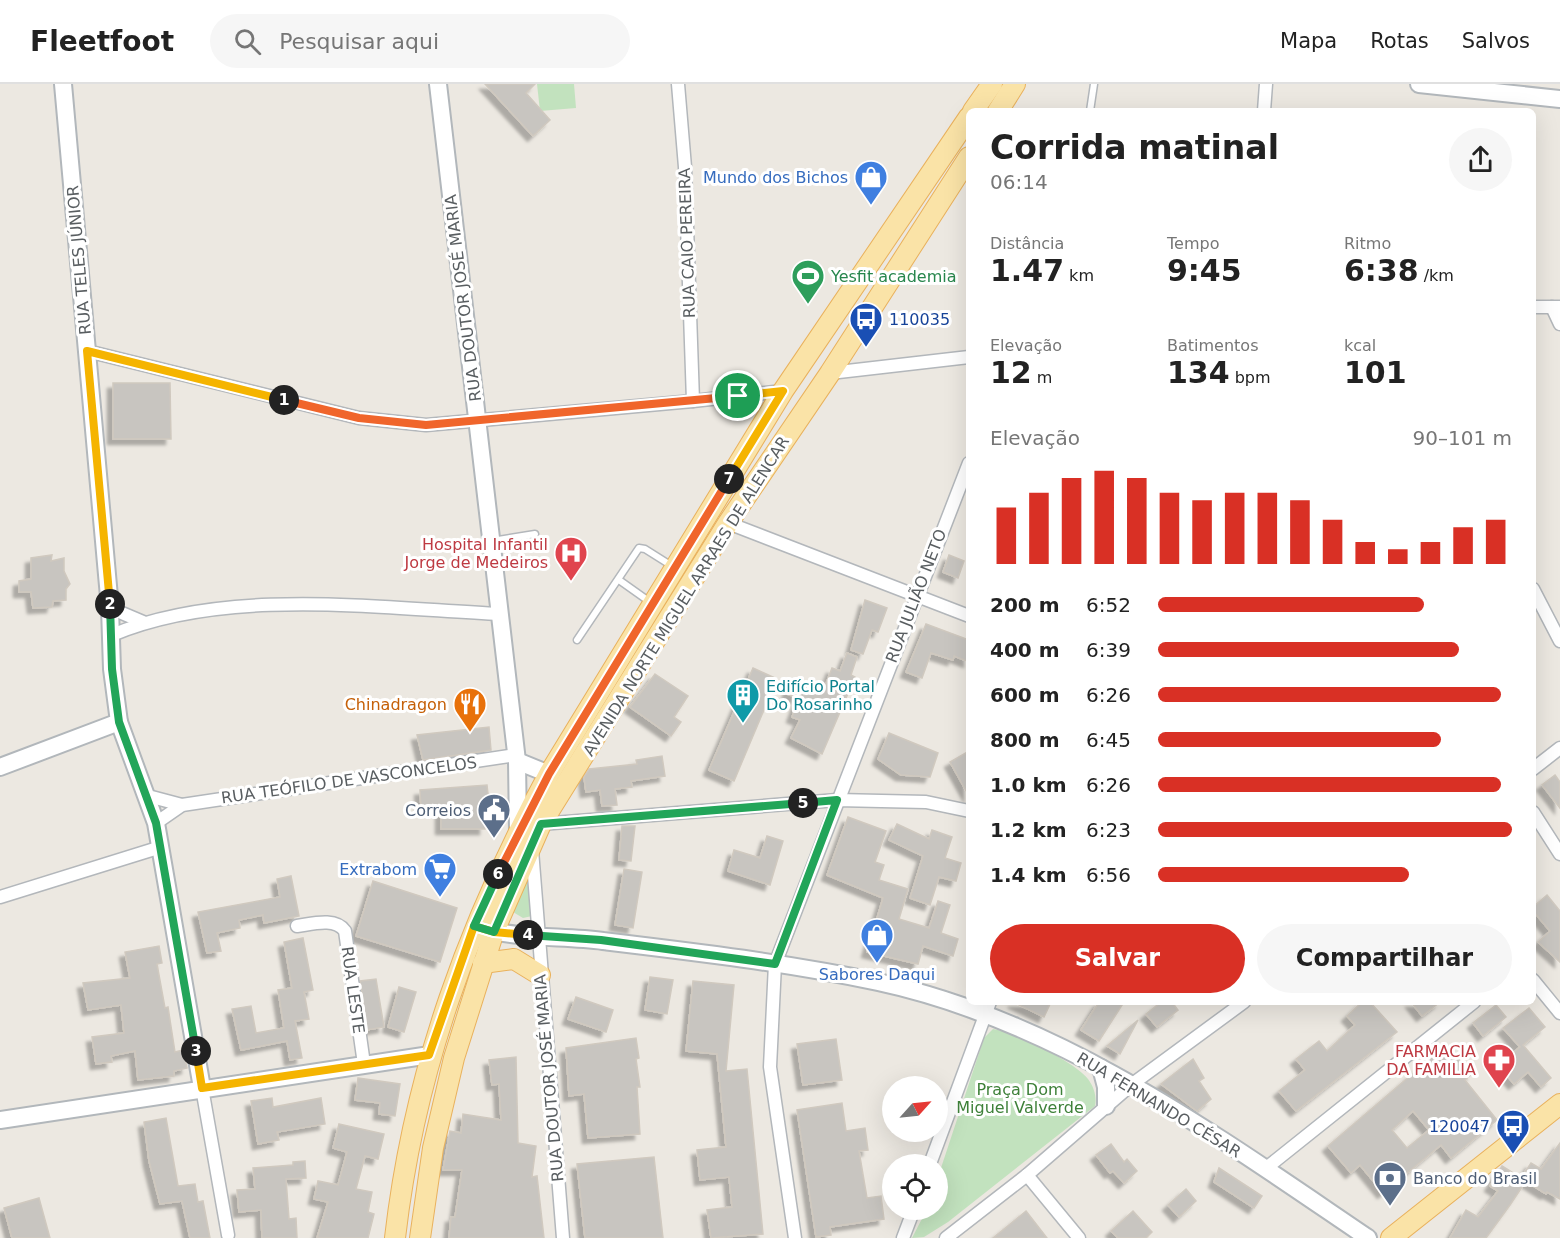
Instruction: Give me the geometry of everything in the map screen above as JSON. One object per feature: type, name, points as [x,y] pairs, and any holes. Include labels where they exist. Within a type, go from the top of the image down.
[{"type":"main road","points":[[975,108],[992,84]]},
{"type":"main road","points":[[1000,108],[1016,84]]},
{"type":"main road","name":"AVENIDA NORTE MIGUEL ARRAES DE ALENCAR","points":[[420,1238],[433,1149],[454,1058],[483,963],[549,774],[783,391],[966,121]]},
{"type":"main road","name":"AVENIDA NORTE MIGUEL ARRAES DE ALENCAR","points":[[395,1238],[407,1155],[429,1055],[474,926],[525,838],[541,824],[728,523],[830,373],[966,162]]},
{"type":"main road","points":[[483,963],[514,959],[540,975]]},
{"type":"main road","points":[[1391,1238],[1560,1104]]},
{"type":"street","name":"RUA TELES JÚNIOR","points":[[63,84],[110,608],[112,669],[119,722],[156,823],[202,1088]]},
{"type":"street","name":"RUA DOUTOR JOSÉ MARIA","points":[[438,84],[538,936],[563,1238]]},
{"type":"street","name":"RUA CAIO PEREIRA","points":[[678,84],[685,167],[693,402]]},
{"type":"street","points":[[1264,108],[1266,84]]},
{"type":"street","points":[[1419,84],[1475,87],[1560,99]]},
{"type":"street","points":[[1536,307],[1556,307],[1560,324]]},
{"type":"street","points":[[87,351],[359,418],[426,425],[693,402],[783,391]]},
{"type":"street","points":[[830,373],[966,357]]},
{"type":"street","name":"RUA JULIÃO NETO","points":[[795,1238],[771,1067],[775,964],[966,471]]},
{"type":"street","points":[[728,523],[966,615]]},
{"type":"street","points":[[1536,595],[1560,641]]},
{"type":"street","points":[[112,635],[143,622],[195,610],[253,606],[500,614]]},
{"type":"street","points":[[110,608],[143,622]]},
{"type":"street","points":[[0,767],[119,722]]},
{"type":"street","points":[[1536,767],[1560,748]]},
{"type":"street","points":[[517,758],[549,774]]},
{"type":"street","name":"RUA TEÓFILO DE VASCONCELOS","points":[[148,796],[182,804],[517,758]]},
{"type":"street","points":[[541,824],[837,800],[926,802],[966,810]]},
{"type":"street","name":"RUA TEÓFILO DE VASCONCELOS","points":[[156,823],[182,804]]},
{"type":"street","points":[[1536,817],[1560,854]]},
{"type":"street","points":[[0,897],[161,847]]},
{"type":"street","name":"RUA LESTE","points":[[297,926],[333,923],[339,924],[345,931],[363,1064]]},
{"type":"street","name":"RUA FERNANDO CÉSAR","points":[[474,926],[494,932],[601,940],[775,964],[912,990],[966,1003]]},
{"type":"street","points":[[1536,984],[1560,1013]]},
{"type":"street","points":[[946,1238],[1027,1175],[1131,1085],[1240,1005]]},
{"type":"street","points":[[1266,1169],[1470,1005]]},
{"type":"street","points":[[934,1154],[987,1008]]},
{"type":"street","name":"RUA FERNANDO CÉSAR","points":[[987,1008],[1131,1085],[1266,1169],[1368,1238]]},
{"type":"street","points":[[0,1120],[429,1055]]},
{"type":"street","points":[[1101,1068],[1106,1087],[1106,1106]]},
{"type":"street","points":[[202,1088],[228,1235]]},
{"type":"street","points":[[1027,1175],[1079,1238]]},
{"type":"street","points":[[903,1238],[910,1220]]},
{"type":"lane","points":[[1090,108],[1094,84]]},
{"type":"lane","points":[[492,541],[535,534]]},
{"type":"lane","points":[[577,640],[639,549],[645,549],[675,568]]},
{"type":"lane","points":[[619,580],[652,604]]},
{"type":"green space","points":[[537,84],[574,84],[576,108],[540,111]]},
{"type":"green space","points":[[530,872],[532,916],[523,918],[513,912]]},
{"type":"green space","name":"Praça Dom Miguel Valverde","points":[[993,1029],[1003,1031],[1071,1064],[1088,1079],[1096,1099],[1095,1106],[948,1222],[924,1237],[912,1238],[921,1220],[948,1220],[948,1154],[946,1154],[984,1038]]},
{"type":"building","points":[[485,84],[535,84],[526,93],[550,120],[533,136]]},
{"type":"building","points":[[113,383],[170,383],[171,439],[113,439]]},
{"type":"building","points":[[52,555],[51,561],[64,558],[64,571],[70,584],[66,589],[66,600],[53,601],[52,607],[33,608],[31,592],[19,592],[19,581],[31,579],[31,558]]},
{"type":"building","points":[[949,555],[964,561],[958,578],[943,572]]},
{"type":"building","points":[[865,600],[887,608],[878,632],[872,630],[863,654],[851,650]]},
{"type":"building","points":[[926,624],[966,639],[966,661],[954,656],[953,660],[931,653],[922,678],[906,672]]},
{"type":"building","points":[[847,653],[857,657],[851,675],[855,677],[822,754],[791,738],[800,720],[792,717],[799,698],[787,694],[793,678],[824,689],[832,668],[840,671]]},
{"type":"building","name":"Edifício Portal Do Rosarinho","points":[[753,668],[777,679],[734,781],[709,770]]},
{"type":"building","points":[[655,674],[688,696],[674,717],[681,722],[671,736],[630,707]]},
{"type":"building","points":[[489,727],[491,750],[423,760],[417,735]]},
{"type":"building","points":[[889,733],[938,753],[930,777],[901,775],[878,759]]},
{"type":"building","points":[[966,753],[966,791],[950,762]]},
{"type":"building","points":[[662,756],[665,776],[631,781],[632,787],[615,789],[617,805],[602,806],[600,790],[586,792],[584,777],[589,769],[637,764],[636,760]]},
{"type":"building","points":[[1555,775],[1560,782],[1560,808],[1542,785]]},
{"type":"building","points":[[487,785],[489,803],[484,804],[485,829],[441,829],[441,807],[421,808],[420,790]]},
{"type":"building","points":[[848,817],[886,831],[875,862],[884,865],[879,880],[908,889],[899,919],[929,928],[938,901],[950,905],[941,933],[958,939],[953,956],[923,946],[918,964],[867,952],[883,898],[827,875]]},
{"type":"building","points":[[897,824],[929,839],[932,830],[952,837],[945,858],[961,863],[956,881],[939,877],[930,905],[910,898],[923,856],[889,840]]},
{"type":"building","points":[[622,826],[635,826],[631,861],[619,860]]},
{"type":"building","points":[[767,836],[783,841],[770,885],[728,871],[734,850],[760,858]]},
{"type":"building","points":[[624,869],[642,872],[633,928],[615,925]]},
{"type":"building","points":[[291,876],[299,916],[264,923],[263,915],[239,920],[240,928],[217,933],[221,951],[207,953],[198,912],[280,897],[277,879]]},
{"type":"building","points":[[373,881],[457,908],[440,962],[356,936]]},
{"type":"building","points":[[1547,895],[1560,911],[1560,962],[1538,942],[1550,931],[1536,915],[1536,904]]},
{"type":"building","points":[[303,938],[313,990],[304,992],[309,1019],[295,1021],[302,1058],[290,1060],[287,1041],[241,1050],[232,1009],[251,1006],[256,1033],[284,1028],[278,990],[292,988],[284,942]]},
{"type":"building","points":[[159,946],[162,963],[157,964],[165,1008],[168,1007],[175,1052],[183,1050],[187,1068],[174,1071],[174,1076],[138,1080],[135,1051],[111,1056],[112,1062],[96,1064],[92,1037],[124,1033],[121,1005],[88,1010],[83,983],[130,978],[125,952]]},
{"type":"building","points":[[650,977],[673,980],[667,1014],[645,1010]]},
{"type":"building","points":[[376,979],[384,1027],[367,1030],[360,981]]},
{"type":"building","points":[[693,981],[734,985],[726,1071],[747,1069],[763,1234],[711,1238],[707,1210],[732,1207],[729,1177],[700,1180],[697,1150],[726,1147],[717,1054],[686,1051]]},
{"type":"building","points":[[399,987],[416,992],[404,1032],[388,1027]]},
{"type":"building","points":[[576,997],[613,1010],[606,1032],[568,1019]]},
{"type":"building","points":[[1019,1005],[1050,1005],[1044,1017]]},
{"type":"building","points":[[1097,1005],[1122,1005],[1099,1041],[1081,1030]]},
{"type":"building","points":[[1157,1005],[1174,1005],[1178,1010],[1157,1027],[1146,1014]]},
{"type":"building","points":[[1359,1005],[1373,1005],[1397,1032],[1296,1111],[1279,1091],[1305,1070],[1296,1059],[1319,1041],[1327,1051],[1355,1025],[1347,1016]]},
{"type":"building","points":[[1413,1005],[1436,1005],[1422,1016]]},
{"type":"building","points":[[1496,1005],[1506,1017],[1483,1036],[1473,1023]]},
{"type":"building","points":[[1529,1008],[1545,1027],[1523,1045],[1551,1078],[1541,1087],[1528,1072],[1514,1084],[1498,1065],[1520,1047],[1503,1028]]},
{"type":"building","points":[[1138,1020],[1120,1054],[1107,1046]]},
{"type":"building","points":[[636,1038],[639,1058],[636,1059],[640,1087],[637,1087],[640,1134],[588,1138],[584,1094],[569,1096],[566,1048]]},
{"type":"building","points":[[836,1039],[842,1080],[803,1085],[797,1044]]},
{"type":"building","points":[[1446,1045],[1472,1074],[1465,1080],[1497,1120],[1451,1158],[1441,1145],[1383,1193],[1360,1165],[1351,1173],[1328,1146]],"holes":[[[1413,1111],[1429,1130],[1407,1148],[1392,1130]]]},
{"type":"building","points":[[516,1057],[518,1143],[536,1146],[532,1177],[537,1176],[544,1238],[449,1238],[451,1217],[455,1217],[462,1170],[443,1170],[450,1131],[461,1133],[463,1114],[501,1120],[499,1084],[492,1085],[489,1060]]},
{"type":"building","points":[[1193,1059],[1204,1078],[1199,1081],[1211,1099],[1197,1111],[1161,1084]]},
{"type":"building","points":[[358,1078],[400,1084],[395,1116],[379,1114],[380,1103],[355,1100]]},
{"type":"building","points":[[272,1098],[273,1107],[321,1098],[325,1124],[277,1132],[279,1140],[258,1144],[251,1101]]},
{"type":"building","points":[[842,1103],[846,1131],[865,1128],[868,1150],[859,1151],[867,1198],[881,1196],[882,1219],[830,1227],[831,1235],[816,1237],[797,1110]]},
{"type":"building","points":[[166,1118],[178,1186],[195,1184],[198,1202],[203,1201],[210,1238],[190,1238],[182,1201],[160,1204],[149,1161],[144,1122]]},
{"type":"building","points":[[339,1124],[384,1134],[378,1159],[365,1156],[356,1189],[372,1192],[368,1212],[374,1214],[368,1238],[317,1238],[328,1202],[314,1199],[318,1181],[338,1185],[347,1152],[333,1148]]},
{"type":"building","points":[[1560,1143],[1560,1199],[1547,1192],[1546,1194],[1521,1178],[1531,1163],[1541,1169]]},
{"type":"building","points":[[1111,1144],[1124,1162],[1127,1159],[1137,1171],[1124,1183],[1113,1171],[1110,1173],[1096,1155]]},
{"type":"building","points":[[654,1157],[663,1238],[585,1238],[577,1164]]},
{"type":"building","points":[[305,1161],[306,1178],[286,1179],[289,1219],[296,1218],[297,1238],[262,1238],[261,1210],[239,1212],[237,1190],[255,1189],[253,1168],[293,1165],[293,1162]]},
{"type":"building","points":[[1502,1166],[1526,1181],[1510,1205],[1486,1238],[1450,1238],[1466,1210],[1478,1217],[1498,1191],[1490,1186]]},
{"type":"building","points":[[1219,1168],[1262,1196],[1254,1208],[1214,1182]]},
{"type":"building","points":[[1186,1189],[1196,1201],[1179,1217],[1168,1205]]},
{"type":"building","points":[[39,1198],[50,1238],[12,1238],[4,1208]]},
{"type":"building","points":[[1026,1211],[1047,1238],[993,1238],[1020,1216]]},
{"type":"building","points":[[1133,1211],[1152,1232],[1146,1238],[1118,1238],[1111,1231]]},
{"type":"place","name":"Mundo dos Bichos","points":[[871,206]]},
{"type":"place","name":"Yesfit academia","points":[[808,305]]},
{"type":"place","name":"110035","points":[[866,348]]},
{"type":"place","name":"Hospital Infantil Jorge de Medeiros","points":[[571,582]]},
{"type":"place","name":"Edifício Portal Do Rosarinho","points":[[743,724]]},
{"type":"place","name":"Chinadragon","points":[[470,733]]},
{"type":"place","name":"Correios","points":[[494,839]]},
{"type":"place","name":"Extrabom","points":[[440,898]]},
{"type":"place","name":"Sabores Daqui","points":[[877,964]]},
{"type":"place","name":"FARMACIA DA FAMILIA","points":[[1499,1089]]},
{"type":"place","name":"120047","points":[[1513,1155]]},
{"type":"place","name":"Banco do Brasil","points":[[1390,1207]]},
{"type":"route","points":[[738,396],[478,422],[426,425],[359,418],[87,351],[110,608],[112,669],[119,722],[156,823],[202,1088],[429,1055],[474,926],[494,932],[601,940],[775,964],[837,800],[541,824],[494,932],[474,926],[518,831],[549,774],[783,391],[738,396]]}]
